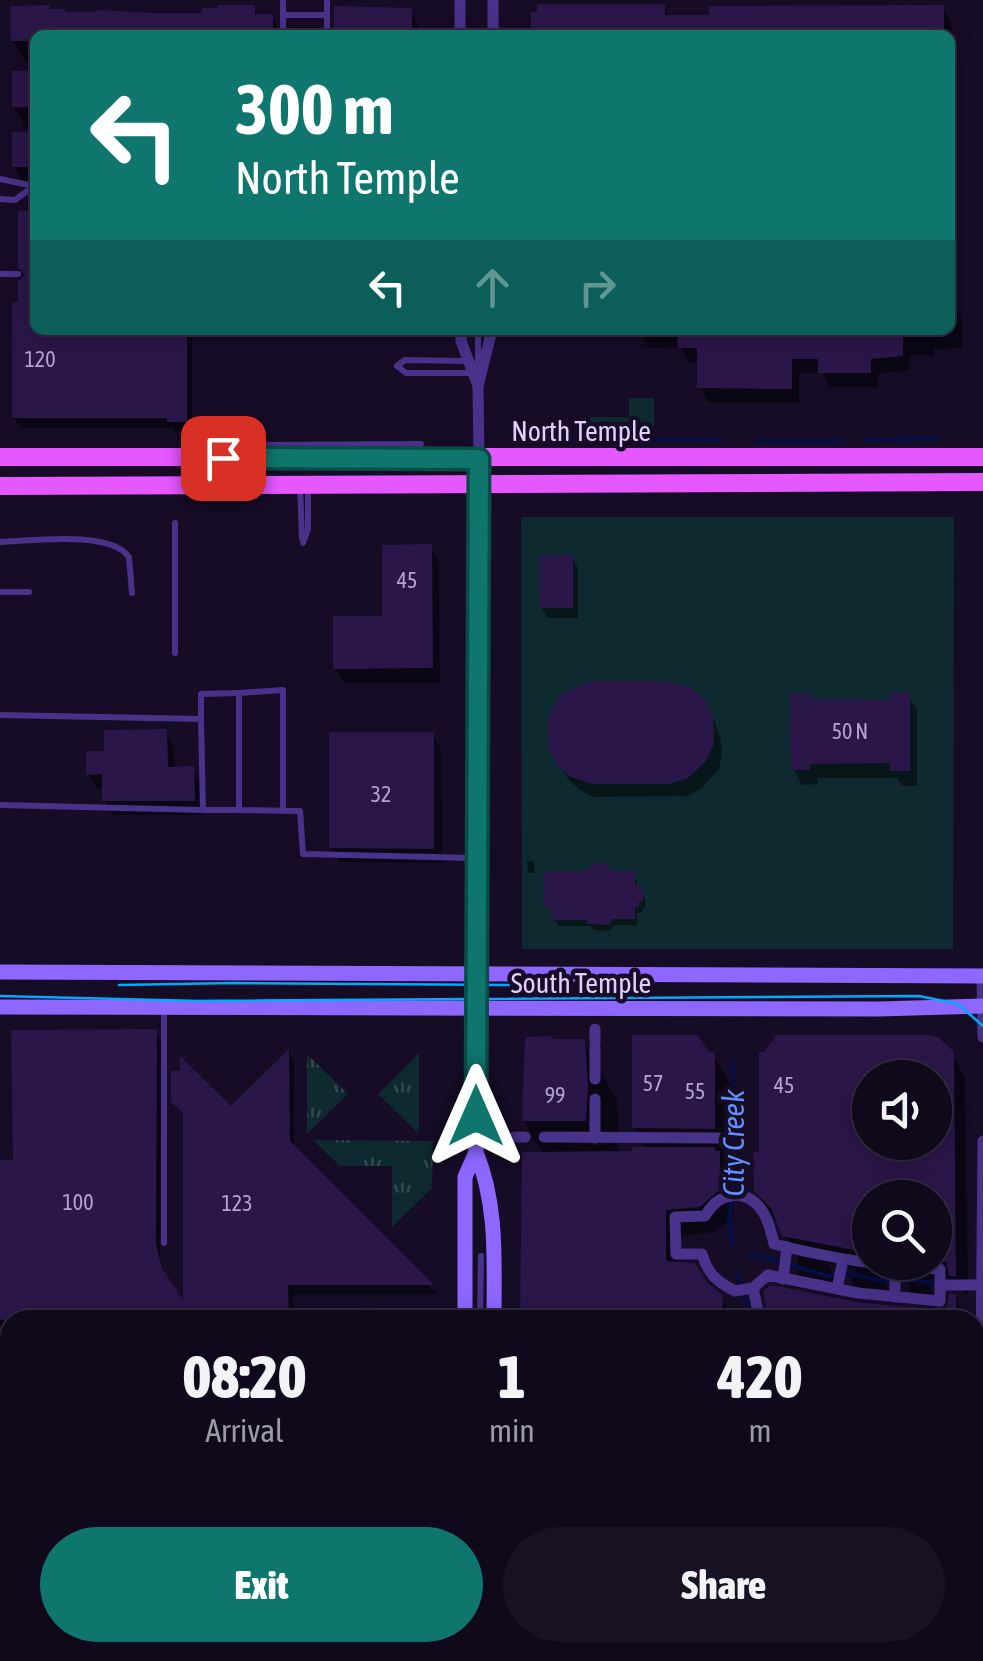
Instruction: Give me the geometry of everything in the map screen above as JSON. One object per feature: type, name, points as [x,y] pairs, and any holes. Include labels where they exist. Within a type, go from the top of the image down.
[{"type":"main road","name":"North Temple","points":[[0,457],[983,457]]},
{"type":"main road","name":"North Temple","points":[[0,486],[983,482]]},
{"type":"street","points":[[460,0],[460,30]]},
{"type":"street","points":[[492,0],[493,30]]},
{"type":"street","points":[[462,335],[473,374],[479,459],[476,1152],[486,1177],[494,1226],[494,1310]]},
{"type":"street","points":[[473,374],[490,335]]},
{"type":"street","name":"South Temple","points":[[0,972],[982,976]]},
{"type":"street","points":[[982,976],[983,1037]]},
{"type":"street","name":"South Temple","points":[[0,1007],[983,1006]]},
{"type":"street","points":[[595,1029],[596,1138]]},
{"type":"street","points":[[544,1138],[719,1138]]},
{"type":"street","points":[[981,1310],[983,1141]]},
{"type":"street","points":[[466,1310],[466,1177],[476,1152]]},
{"type":"street","points":[[941,1285],[784,1250],[774,1244],[769,1222],[748,1197],[723,1197],[713,1203],[705,1216],[675,1217],[676,1254],[702,1254],[706,1268],[735,1292],[753,1288],[768,1275],[891,1293],[941,1285],[983,1286]]},
{"type":"street","points":[[784,1250],[852,1261]]},
{"type":"street","points":[[779,1275],[784,1250]]},
{"type":"street","points":[[837,1289],[843,1260]]},
{"type":"street","points":[[779,1275],[837,1289],[940,1301],[941,1280]]},
{"type":"street","points":[[895,1280],[895,1297]]},
{"type":"street","points":[[753,1288],[758,1310]]},
{"type":"lane","points":[[283,0],[283,30]]},
{"type":"lane","points":[[327,0],[327,30]]},
{"type":"lane","points":[[283,14],[327,15]]},
{"type":"lane","points":[[0,179],[30,185]]},
{"type":"lane","points":[[0,200],[15,200],[30,189]]},
{"type":"lane","points":[[0,274],[18,274]]},
{"type":"lane","points":[[473,374],[477,335]]},
{"type":"lane","points":[[405,360],[473,374],[406,373],[397,366],[405,360]]},
{"type":"lane","points":[[223,458],[236,448],[261,445],[421,444]]},
{"type":"lane","points":[[304,484],[308,529],[303,543],[304,484]]},
{"type":"lane","points":[[175,653],[176,522]]},
{"type":"lane","points":[[0,542],[80,540],[117,545],[129,556],[132,593]]},
{"type":"lane","points":[[0,592],[29,592]]},
{"type":"lane","points":[[203,810],[201,694],[283,690],[284,810]]},
{"type":"lane","points":[[238,692],[239,810]]},
{"type":"lane","points":[[0,715],[202,719]]},
{"type":"lane","points":[[0,805],[300,810],[303,854],[476,858]]},
{"type":"lane","points":[[164,1009],[164,1243]]},
{"type":"lane","points":[[480,1256],[480,1310]]},
{"type":"green space","points":[[629,398],[654,398],[654,427],[590,427],[590,417],[629,417]]},
{"type":"green space","points":[[521,517],[954,517],[953,949],[522,949]]},
{"type":"green space","points":[[419,1053],[419,1134],[378,1094]]},
{"type":"green space","points":[[307,1054],[348,1094],[307,1134]]},
{"type":"green space","points":[[313,1140],[433,1141],[432,1188],[392,1227],[392,1166],[340,1166]]},
{"type":"building","points":[[537,4],[665,4],[665,15],[709,15],[709,6],[944,5],[944,30],[531,30],[531,12],[537,12]]},
{"type":"building","points":[[50,5],[50,9],[65,12],[202,13],[202,8],[218,5],[255,5],[255,14],[273,14],[273,30],[30,30],[30,41],[11,41],[10,6]]},
{"type":"building","points":[[334,6],[412,8],[412,28],[406,30],[334,30]]},
{"type":"building","points":[[12,71],[30,71],[30,107],[12,107]]},
{"type":"building","points":[[12,132],[30,132],[30,167],[12,167]]},
{"type":"building","points":[[18,211],[30,211],[30,335],[187,335],[187,422],[167,422],[167,418],[12,418],[12,302],[18,302],[18,281],[25,275],[18,267]]},
{"type":"building","points":[[677,335],[903,335],[903,356],[871,359],[871,373],[818,373],[818,359],[792,359],[792,389],[697,388],[697,348],[678,348]]},
{"type":"building","points":[[432,544],[433,668],[333,669],[333,616],[382,616],[382,545]]},
{"type":"building","points":[[539,555],[573,555],[573,608],[540,608]]},
{"type":"building","points":[[592,681],[667,681],[691,688],[705,700],[713,717],[714,744],[706,761],[688,778],[669,784],[593,784],[569,776],[548,747],[548,716],[562,694]]},
{"type":"building","points":[[790,693],[810,693],[810,699],[890,700],[890,693],[910,693],[910,771],[890,771],[890,763],[810,764],[810,770],[791,770]]},
{"type":"building","points":[[167,729],[168,767],[194,766],[195,801],[102,801],[102,774],[86,775],[86,751],[104,751],[104,730]]},
{"type":"building","points":[[329,732],[434,732],[434,849],[329,848]]},
{"type":"building","points":[[593,863],[606,863],[611,871],[635,871],[635,884],[643,889],[643,901],[635,907],[635,919],[611,919],[611,924],[606,925],[587,924],[587,920],[552,920],[551,907],[544,902],[544,871],[588,871]]},
{"type":"building","points":[[157,1029],[156,1244],[162,1268],[183,1300],[183,1113],[171,1102],[171,1071],[180,1071],[180,1056],[231,1106],[289,1049],[290,1141],[434,1285],[288,1285],[289,1310],[0,1310],[0,1160],[13,1160],[11,1030]]},
{"type":"building","points":[[632,1035],[697,1035],[709,1052],[715,1052],[715,1129],[632,1128]]},
{"type":"building","points":[[776,1035],[928,1035],[938,1037],[954,1052],[956,1276],[952,1276],[952,1180],[852,1180],[852,1250],[782,1236],[771,1208],[754,1191],[753,1152],[759,1152],[759,1052],[764,1052]]},
{"type":"building","points":[[525,1037],[585,1039],[586,1121],[522,1121]]},
{"type":"building","points":[[632,1147],[715,1147],[715,1151],[720,1151],[720,1189],[700,1207],[666,1210],[666,1261],[695,1263],[707,1283],[723,1295],[722,1310],[520,1310],[522,1152],[632,1151]]},
{"type":"building","points":[[771,1285],[856,1302],[939,1310],[767,1310],[763,1291]]},
{"type":"building","points":[[949,1294],[956,1294],[956,1310],[939,1310],[947,1307]]},
{"type":"waterway","name":"City Creek","points":[[866,440],[938,438]]},
{"type":"waterway","name":"City Creek","points":[[553,441],[720,440]]},
{"type":"waterway","name":"City Creek","points":[[757,441],[840,441]]},
{"type":"waterway","name":"City Creek","points":[[733,1061],[734,1097]]},
{"type":"waterway","name":"City Creek","points":[[733,1106],[734,1192]]},
{"type":"waterway","name":"City Creek","points":[[732,1201],[729,1216],[733,1245]]},
{"type":"waterway","points":[[749,1257],[753,1254],[828,1276],[851,1274],[936,1284]]},
{"type":"waterway","name":"City Creek","points":[[737,1274],[748,1310]]},
{"type":"tram line","points":[[119,985],[519,985]]},
{"type":"tram line","points":[[0,996],[198,1001],[919,996],[958,1004],[983,1026]]},
{"type":"route","points":[[223,458],[479,459],[476,1116]]}]
